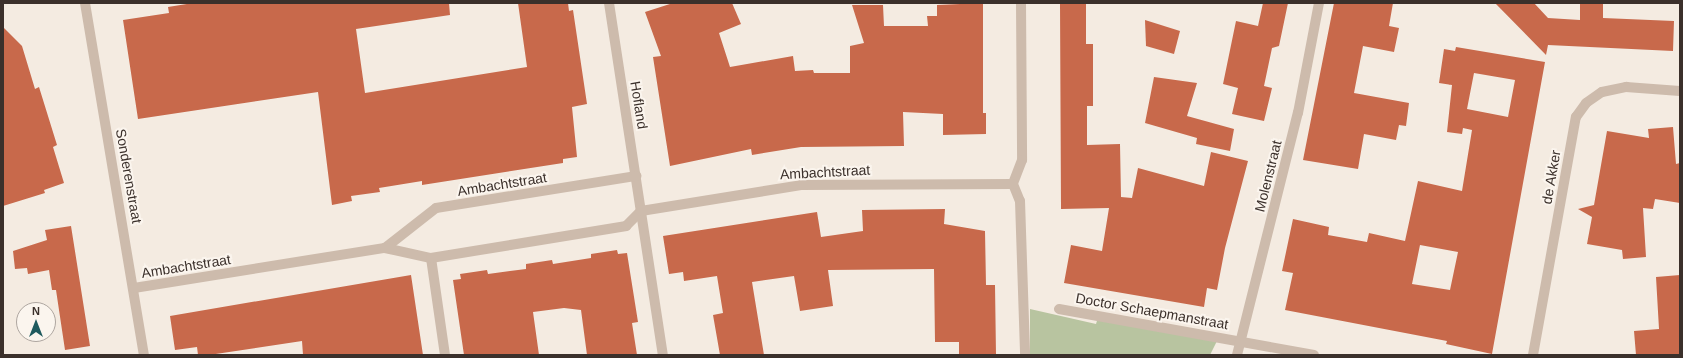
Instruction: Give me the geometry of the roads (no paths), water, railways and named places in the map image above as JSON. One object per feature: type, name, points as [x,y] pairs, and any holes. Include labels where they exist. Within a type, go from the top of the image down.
[{"type":"street","name":"Sonderenstraat","points":[[85,3],[134,288],[144,355]]},
{"type":"street","name":"Hofland","points":[[608,3],[641,211]]},
{"type":"street","points":[[1021,3],[1022,160],[1013,184],[1020,202],[1025,355]]},
{"type":"street","name":"Molenstraat","points":[[1237,355],[1298,113],[1319,3]]},
{"type":"street","name":"de Akker","points":[[1533,355],[1576,116],[1586,103],[1602,92],[1626,87],[1680,91]]},
{"type":"street","name":"Ambachtstraat","points":[[385,248],[436,208],[636,176]]},
{"type":"street","name":"Ambachtstraat","points":[[134,288],[385,248],[431,258],[626,226],[641,211],[801,185],[1013,184]]},
{"type":"street","points":[[641,211],[663,355]]},
{"type":"street","points":[[431,258],[445,355]]},
{"type":"street","name":"Doctor Schaepmanstraat","points":[[1060,308],[1240,340],[1314,355]]}]
